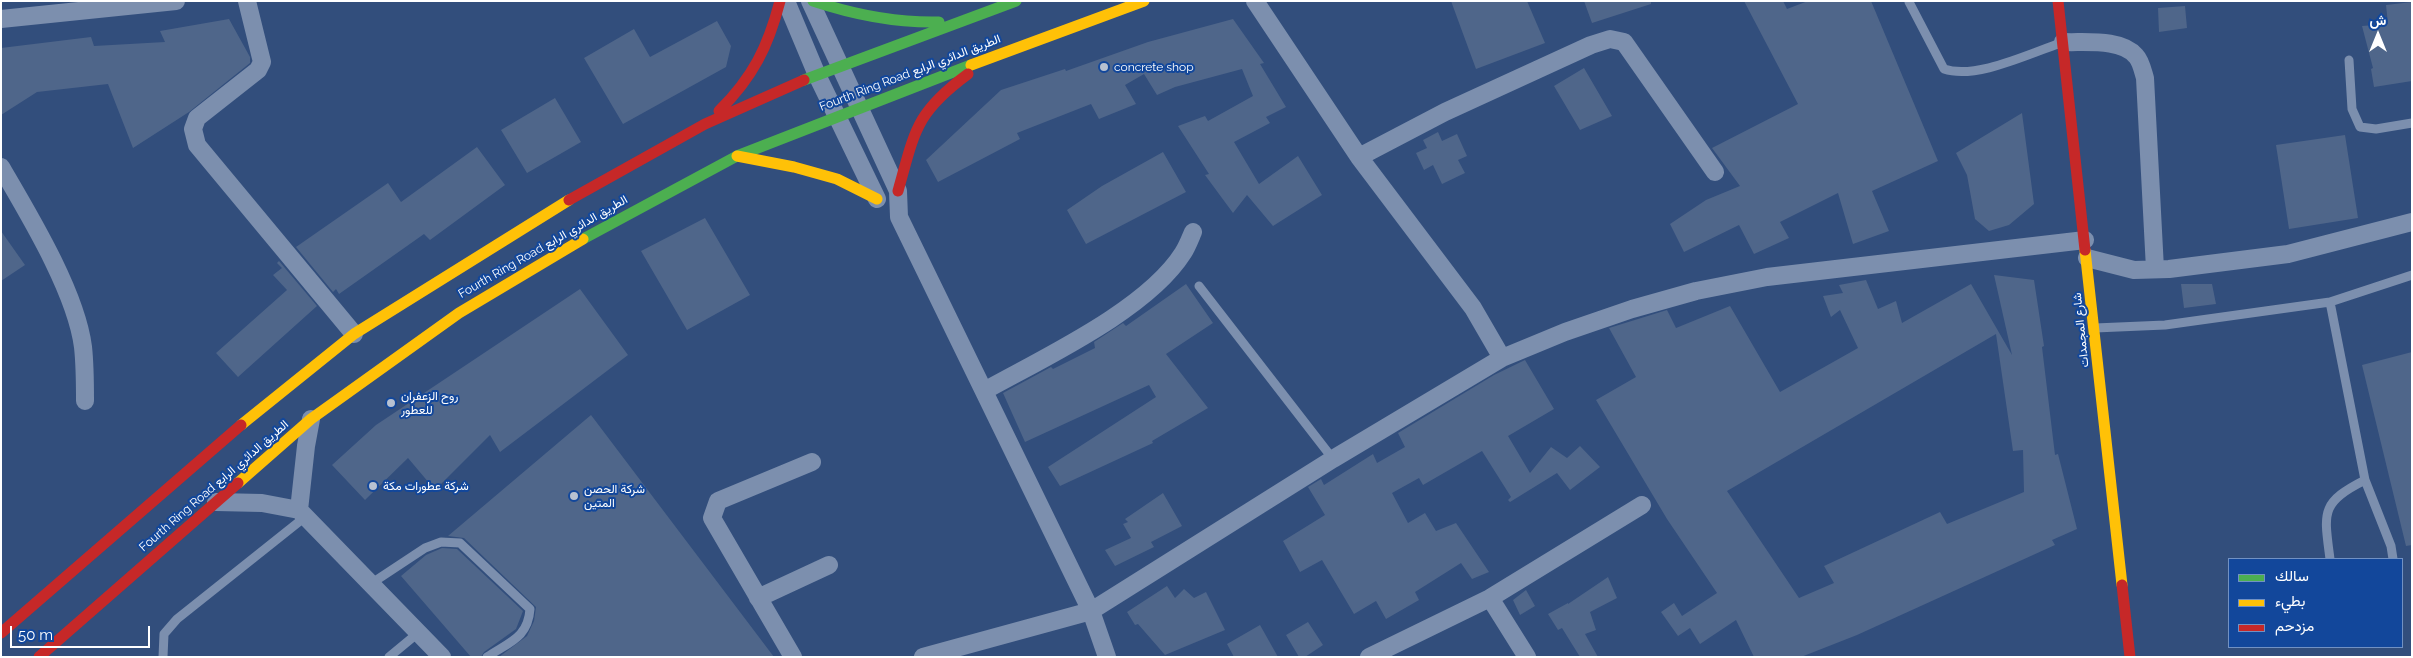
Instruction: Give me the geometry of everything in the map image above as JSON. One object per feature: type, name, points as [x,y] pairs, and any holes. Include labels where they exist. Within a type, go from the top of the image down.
[{"type":"main road","points":[[705,124],[743,88],[765,54],[780,1]]},
{"type":"main road","points":[[812,1],[877,20],[905,24],[965,20]]},
{"type":"main road","name":"Fourth Ring Road الطريق الدائري الرابع","points":[[1,633],[235,430],[354,334],[584,191],[705,124],[816,75],[1016,1]]},
{"type":"main road","name":"Fourth Ring Road الطريق الدائري الرابع","points":[[39,657],[311,419],[459,313],[602,227],[737,156],[1017,47],[1144,1]]},
{"type":"main road","name":"شارع المجمدات","points":[[2058,1],[2130,657]]},
{"type":"main road","points":[[898,191],[913,142],[927,111],[947,90],[970,73],[1017,47]]},
{"type":"main road","points":[[737,156],[794,167],[837,179],[877,200]]},
{"type":"street","points":[[247,1],[262,62],[258,70],[197,118],[193,129],[197,145],[354,334]]},
{"type":"street","points":[[786,1],[816,75],[877,200],[898,217],[984,391],[1091,611],[1107,657]]},
{"type":"street","points":[[812,1],[898,191],[898,217]]},
{"type":"street","points":[[1255,1],[1358,157],[1473,308],[1502,358]]},
{"type":"street","points":[[1,19],[165,2]]},
{"type":"street","points":[[1358,157],[1445,112],[1591,45],[1610,39],[1624,42],[1715,172]]},
{"type":"street","points":[[2063,42],[2115,45],[2124,47],[2137,56],[2145,78],[2155,269]]},
{"type":"street","points":[[1,167],[27,211],[74,311],[83,346],[86,401]]},
{"type":"street","points":[[2087,258],[2134,270],[2155,269],[2288,254],[2412,222]]},
{"type":"street","points":[[984,391],[1087,334],[1133,303],[1166,274],[1184,252],[1193,232]]},
{"type":"street","points":[[923,657],[1091,611],[1333,459],[1502,358],[1582,326],[1696,291],[1767,277],[2085,240]]},
{"type":"street","points":[[302,513],[306,446],[311,419]]},
{"type":"street","points":[[793,657],[712,518],[718,501],[812,462]]},
{"type":"street","points":[[216,502],[262,503],[302,513],[442,657]]},
{"type":"street","points":[[1369,657],[1490,598],[1642,505]]},
{"type":"street","points":[[758,598],[829,565]]},
{"type":"street","points":[[1490,598],[1527,657]]},
{"type":"lane","points":[[1910,2],[1944,69],[1957,73],[1989,67],[2063,42]]},
{"type":"lane","points":[[2349,60],[2352,109],[2360,128],[2376,129],[2412,123]]},
{"type":"lane","points":[[2095,328],[2165,325],[2330,302],[2412,275]]},
{"type":"lane","points":[[1199,286],[1333,459]]},
{"type":"lane","points":[[2330,302],[2365,480],[2391,546],[2393,558]]},
{"type":"lane","points":[[2330,558],[2326,526],[2328,506],[2341,492],[2365,480]]},
{"type":"lane","points":[[164,657],[164,634],[177,619],[302,513]]},
{"type":"lane","points":[[372,583],[425,548],[441,542],[460,542],[530,609],[529,621],[524,632],[487,657]]},
{"type":"lane","points":[[389,657],[418,633]]},
{"type":"building","points":[[1451,1],[1527,1],[1545,43],[1476,69]]},
{"type":"building","points":[[1584,1],[1651,1],[1651,4],[1592,23]]},
{"type":"building","points":[[1744,1],[1783,1],[1787,9],[1808,1],[1871,1],[1938,161],[1872,191],[1889,231],[1853,244],[1838,193],[1780,222],[1789,238],[1754,254],[1739,225],[1684,252],[1670,224],[1706,200],[1740,186],[1712,148],[1798,104]]},
{"type":"building","points":[[2412,2],[2412,81],[2374,87],[2371,69],[2373,68],[2362,26],[2388,24],[2386,5]]},
{"type":"building","points":[[2185,6],[2187,28],[2159,32],[2158,8]]},
{"type":"building","points":[[229,19],[250,57],[250,63],[189,112],[133,148],[108,84],[37,92],[1,115],[1,48],[91,37],[94,46],[165,42],[160,31]]},
{"type":"building","points":[[1233,19],[1264,63],[1260,64],[1286,107],[1266,117],[1270,123],[1234,142],[1259,184],[1298,156],[1322,195],[1273,226],[1247,195],[1233,213],[1205,175],[1209,174],[1178,126],[1205,116],[1208,121],[1253,96],[1242,69],[1175,87],[1157,95],[1144,74],[1125,85],[1136,104],[1099,119],[1091,104],[1017,133],[1020,139],[938,182],[926,160],[1001,90],[1065,69],[1066,71],[1148,42]]},
{"type":"building","points":[[717,21],[731,46],[726,67],[623,124],[584,58],[634,29],[650,57]]},
{"type":"building","points":[[1584,68],[1612,116],[1580,130],[1554,86]]},
{"type":"building","points":[[555,98],[581,142],[527,173],[501,130]]},
{"type":"building","points":[[2022,113],[2034,204],[2009,225],[1989,231],[1975,219],[1967,175],[1956,153]]},
{"type":"building","points":[[1438,132],[1442,141],[1457,134],[1467,156],[1458,160],[1465,173],[1442,184],[1433,165],[1424,170],[1416,153],[1427,148],[1423,140]]},
{"type":"building","points":[[2345,135],[2358,218],[2289,229],[2276,145]]},
{"type":"building","points":[[477,147],[505,185],[430,240],[424,234],[339,294],[336,289],[333,292],[296,247],[388,183],[401,202]]},
{"type":"building","points":[[1163,152],[1186,192],[1086,244],[1067,210],[1102,186]]},
{"type":"building","points":[[705,218],[750,295],[687,330],[641,251]]},
{"type":"building","points":[[1,231],[25,265],[1,281]]},
{"type":"building","points":[[279,261],[317,306],[238,377],[216,353],[287,290],[273,275],[282,268],[277,263]]},
{"type":"building","points":[[1994,275],[2034,280],[2044,346],[2042,347],[2055,455],[2058,454],[2077,529],[2052,540],[2055,545],[1857,635],[1801,657],[1754,657],[1736,620],[1700,644],[1690,628],[1678,636],[1661,612],[1674,603],[1682,616],[1717,593],[1667,519],[1596,400],[1636,377],[1609,328],[1667,310],[1676,328],[1730,306],[1780,392],[1858,348],[1840,310],[1831,317],[1823,296],[1843,293],[1839,285],[1866,280],[1878,309],[1896,301],[1902,323],[1971,284],[2012,355]],"holes":[[[1996,334],[2013,451],[2023,450],[2024,492],[1947,524],[1940,512],[1824,566],[1834,583],[1799,598],[1727,491]]]},
{"type":"building","points":[[1186,284],[1213,323],[1166,354],[1208,408],[1152,441],[1153,443],[1060,486],[1048,467],[1156,397],[1149,385],[1025,442],[1003,393],[1051,367],[1053,369],[1095,348],[1094,342],[1123,323],[1126,326]]},
{"type":"building","points":[[2181,284],[2212,284],[2216,304],[2184,308]]},
{"type":"building","points":[[580,289],[628,355],[500,452],[490,435],[435,490],[408,458],[365,500],[332,465],[376,425]]},
{"type":"building","points":[[2412,352],[2412,545],[2406,546],[2362,365]]},
{"type":"building","points":[[1525,360],[1554,409],[1508,436],[1530,473],[1551,447],[1567,458],[1580,446],[1600,467],[1570,490],[1557,473],[1510,502],[1508,500],[1511,497],[1482,451],[1423,485],[1419,478],[1392,493],[1408,523],[1425,513],[1436,531],[1456,523],[1489,572],[1472,579],[1461,563],[1415,592],[1419,600],[1386,619],[1376,601],[1354,614],[1322,560],[1300,572],[1283,541],[1325,515],[1308,487],[1321,479],[1324,485],[1373,454],[1377,463],[1405,447],[1398,433],[1494,375]]},
{"type":"building","name":"شركة الحصن المتين","points":[[591,415],[774,657],[499,657],[527,636],[534,621],[536,607],[464,538],[448,536]]},
{"type":"building","points":[[1163,493],[1182,526],[1151,542],[1154,547],[1115,566],[1105,550],[1131,538],[1123,524],[1128,522],[1125,519]]},
{"type":"building","points":[[442,548],[457,549],[523,611],[516,629],[484,652],[481,657],[471,657],[401,576],[426,555]]},
{"type":"building","points":[[1608,577],[1617,598],[1590,612],[1596,630],[1585,634],[1598,657],[1580,657],[1562,628],[1558,630],[1548,614],[1568,604]]},
{"type":"building","points":[[1167,586],[1175,598],[1184,589],[1194,598],[1206,592],[1225,630],[1165,655],[1138,624],[1135,625],[1127,612]]},
{"type":"building","points":[[1526,590],[1535,606],[1520,615],[1513,600]]},
{"type":"building","points":[[1308,622],[1323,645],[1305,657],[1299,657],[1286,635]]},
{"type":"building","points":[[1260,625],[1278,657],[1234,657],[1227,644]]},
{"type":"traffic: fast","points":[[813,1],[875,17],[939,22]]},
{"type":"traffic: fast","points":[[804,80],[1016,1]]},
{"type":"traffic: fast","points":[[583,239],[737,156],[971,65]]},
{"type":"traffic: slow","points":[[971,65],[1144,1]]},
{"type":"traffic: slow","points":[[737,156],[794,167],[837,179],[877,199]]},
{"type":"traffic: slow","points":[[241,425],[354,334],[569,200]]},
{"type":"traffic: slow","points":[[238,483],[311,419],[459,313],[583,239]]},
{"type":"traffic: slow","points":[[2085,250],[2122,585]]},
{"type":"traffic: jam","points":[[719,111],[741,86],[758,61],[770,33],[780,1]]},
{"type":"traffic: jam","points":[[2058,1],[2085,250]]},
{"type":"traffic: jam","points":[[898,191],[919,125],[937,100],[968,74]]},
{"type":"traffic: jam","points":[[569,200],[705,124],[804,80]]},
{"type":"traffic: jam","points":[[1,633],[241,425]]},
{"type":"traffic: jam","points":[[39,657],[238,483]]},
{"type":"traffic: jam","points":[[2122,585],[2130,657]]},
{"type":"place","name":"concrete shop","points":[[1104,67]]},
{"type":"place","name":"روح الزعفران للعطور","points":[[391,403]]},
{"type":"place","name":"شركة عطورات مكة","points":[[373,486]]},
{"type":"place","name":"شركة الحصن المتين","points":[[574,496]]}]
